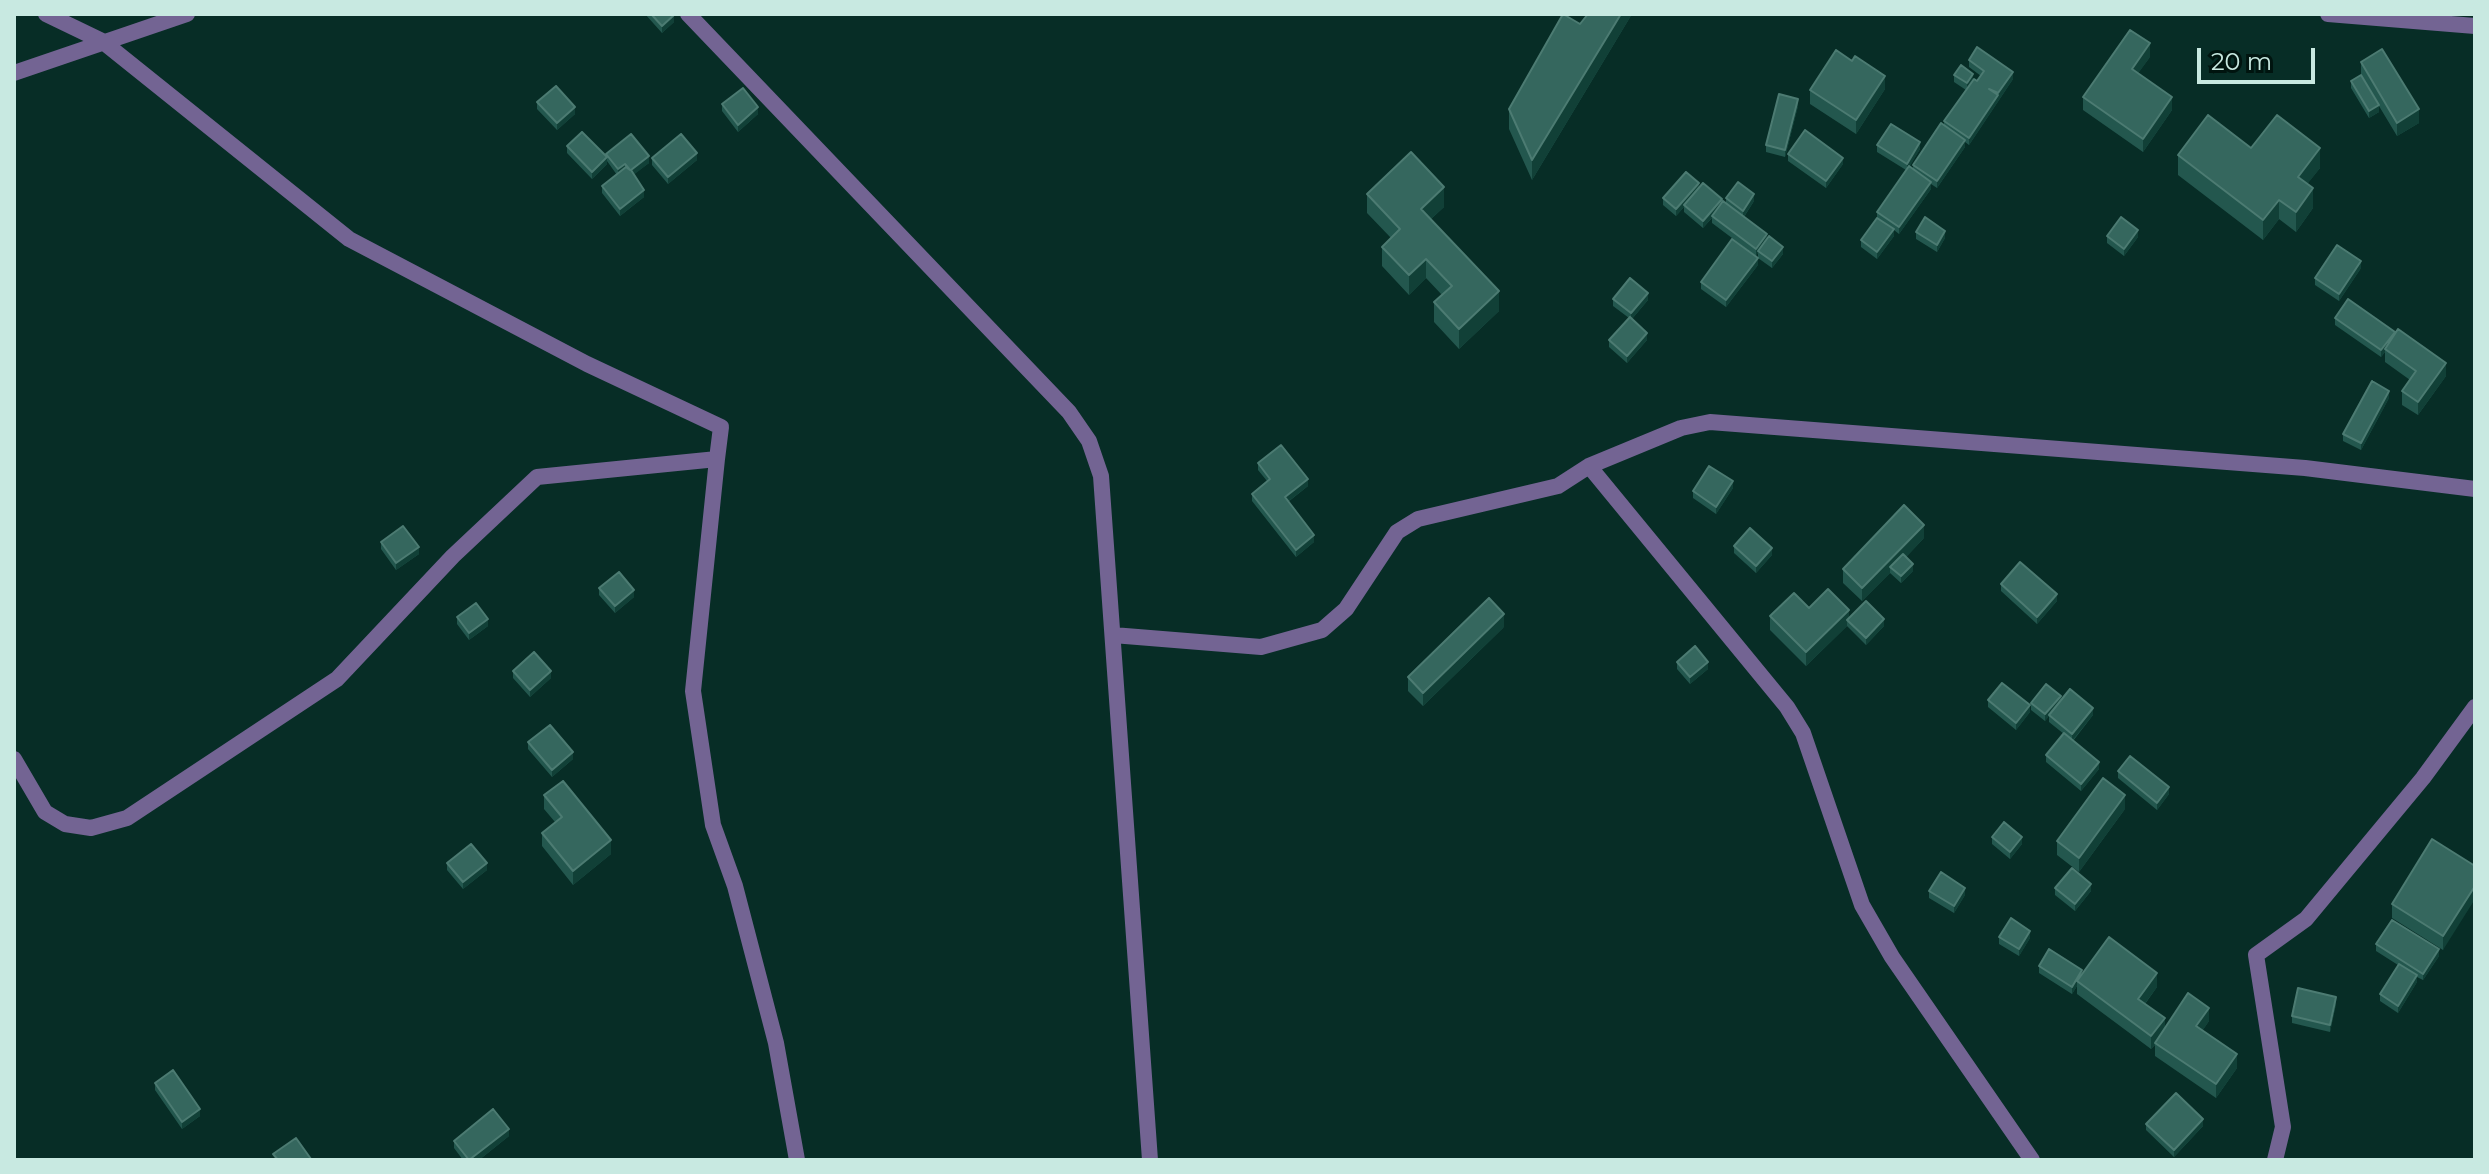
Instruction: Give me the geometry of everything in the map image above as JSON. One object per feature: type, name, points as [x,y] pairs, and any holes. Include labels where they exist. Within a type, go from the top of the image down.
[{"type":"street","points":[[46,14],[102,41],[349,239],[587,364],[721,427],[693,691],[713,825],[735,886],[776,1043],[797,1160]]},
{"type":"street","points":[[14,73],[187,14]]},
{"type":"street","points":[[688,14],[1069,412],[1089,441],[1101,476],[1150,1160]]},
{"type":"street","points":[[2328,14],[2475,26]]},
{"type":"street","points":[[1113,635],[1261,647],[1322,630],[1346,609],[1397,532],[1418,519],[1558,486],[1589,466],[1681,428],[1710,422],[2305,468],[2475,489]]},
{"type":"street","points":[[14,759],[45,812],[65,824],[91,828],[127,818],[337,679],[453,556],[537,477],[717,459]]},
{"type":"street","points":[[1589,466],[1787,707],[1803,733],[1862,905],[1892,957],[2032,1160]]},
{"type":"street","points":[[2275,1160],[2283,1127],[2256,955],[2306,919],[2423,778],[2475,707]]},
{"type":"building","points":[[651,14],[674,14],[674,15],[662,26]]},
{"type":"building","points":[[1563,14],[1580,24],[1588,14],[1621,14],[1532,160],[1509,109]]},
{"type":"building","points":[[2130,30],[2150,43],[2132,69],[2172,97],[2143,139],[2083,97]]},
{"type":"building","points":[[1977,47],[2013,72],[1998,93],[1989,89],[1998,95],[1969,138],[1944,121],[1974,79],[1977,81],[1984,71],[1969,60]]},
{"type":"building","points":[[2382,49],[2419,109],[2397,123],[2361,62]]},
{"type":"building","points":[[1836,50],[1852,61],[1855,56],[1885,76],[1856,120],[1810,90]]},
{"type":"building","points":[[1961,65],[1973,74],[1967,83],[1954,75]]},
{"type":"building","points":[[2361,75],[2379,105],[2369,111],[2351,81]]},
{"type":"building","points":[[556,86],[575,107],[557,123],[537,102]]},
{"type":"building","points":[[743,88],[758,107],[738,125],[722,104]]},
{"type":"building","points":[[1779,94],[1798,99],[1785,150],[1766,145]]},
{"type":"building","points":[[2208,115],[2251,148],[2277,115],[2320,148],[2298,177],[2313,188],[2296,212],[2279,200],[2263,220],[2178,155]]},
{"type":"building","points":[[1941,123],[1965,140],[1937,181],[1913,165]]},
{"type":"building","points":[[1891,124],[1920,142],[1907,164],[1877,145]]},
{"type":"building","points":[[1805,130],[1843,158],[1826,181],[1788,154]]},
{"type":"building","points":[[582,132],[607,157],[592,172],[567,146]]},
{"type":"building","points":[[631,134],[649,156],[631,170],[644,190],[620,209],[602,186],[626,167],[630,170],[625,164],[618,169],[606,154]]},
{"type":"building","points":[[681,134],[697,153],[668,177],[652,158]]},
{"type":"building","points":[[1411,152],[1444,187],[1421,209],[1499,291],[1459,329],[1434,302],[1452,286],[1426,259],[1409,275],[1382,247],[1400,229],[1367,194]]},
{"type":"building","points":[[1909,166],[1931,182],[1899,227],[1877,212]]},
{"type":"building","points":[[1686,172],[1699,183],[1676,209],[1663,198]]},
{"type":"building","points":[[1738,182],[1754,194],[1743,211],[1726,198]]},
{"type":"building","points":[[1703,183],[1722,199],[1703,221],[1684,205]]},
{"type":"building","points":[[1723,201],[1767,234],[1756,249],[1712,216]]},
{"type":"building","points":[[1925,217],[1945,231],[1937,245],[1916,232]]},
{"type":"building","points":[[2121,217],[2138,230],[2124,249],[2107,236]]},
{"type":"building","points":[[1877,218],[1894,229],[1877,252],[1861,240]]},
{"type":"building","points":[[1769,236],[1783,247],[1772,261],[1758,251]]},
{"type":"building","points":[[1732,239],[1758,258],[1726,300],[1701,282]]},
{"type":"building","points":[[2337,245],[2361,261],[2339,294],[2315,278]]},
{"type":"building","points":[[1630,278],[1648,293],[1631,313],[1613,299]]},
{"type":"building","points":[[2348,299],[2395,332],[2381,350],[2335,318]]},
{"type":"building","points":[[1630,317],[1647,333],[1627,356],[1609,340]]},
{"type":"building","points":[[2398,329],[2446,363],[2418,402],[2402,391],[2416,371],[2385,349]]},
{"type":"building","points":[[2372,381],[2389,391],[2361,443],[2343,434]]},
{"type":"building","points":[[1281,445],[1308,479],[1285,497],[1314,535],[1296,550],[1252,494],[1270,479],[1258,463]]},
{"type":"building","points":[[1709,466],[1733,481],[1716,507],[1693,491]]},
{"type":"building","points":[[1904,505],[1924,525],[1862,588],[1843,569]]},
{"type":"building","points":[[403,526],[419,547],[396,563],[381,542]]},
{"type":"building","points":[[1750,528],[1772,548],[1756,566],[1734,546]]},
{"type":"building","points":[[1903,554],[1913,564],[1901,576],[1890,567]]},
{"type":"building","points":[[2020,562],[2057,594],[2037,617],[2001,584]]},
{"type":"building","points":[[619,572],[634,590],[615,606],[599,588]]},
{"type":"building","points":[[1828,589],[1849,610],[1806,652],[1770,616],[1794,593],[1809,608]]},
{"type":"building","points":[[1489,598],[1504,614],[1423,693],[1408,677]]},
{"type":"building","points":[[1866,601],[1884,619],[1866,638],[1847,620]]},
{"type":"building","points":[[476,603],[488,619],[469,633],[457,617]]},
{"type":"building","points":[[1695,646],[1708,662],[1690,677],[1677,662]]},
{"type":"building","points":[[534,652],[551,671],[530,690],[513,671]]},
{"type":"building","points":[[2002,683],[2030,705],[2016,723],[1988,700]]},
{"type":"building","points":[[2046,684],[2061,696],[2045,714],[2031,703]]},
{"type":"building","points":[[2070,689],[2093,708],[2072,734],[2049,715]]},
{"type":"building","points":[[550,725],[573,752],[552,770],[528,742]]},
{"type":"building","points":[[2064,733],[2099,762],[2081,784],[2046,755]]},
{"type":"building","points":[[2130,756],[2169,787],[2157,803],[2118,771]]},
{"type":"building","points":[[2103,778],[2125,795],[2079,858],[2057,841]]},
{"type":"building","points":[[563,781],[611,840],[573,871],[542,833],[562,817],[544,795]]},
{"type":"building","points":[[2004,822],[2022,837],[2010,852],[1992,837]]},
{"type":"building","points":[[2432,839],[2475,866],[2475,886],[2443,936],[2392,904]]},
{"type":"building","points":[[471,844],[487,863],[463,882],[447,863]]},
{"type":"building","points":[[2072,868],[2091,884],[2075,904],[2055,888]]},
{"type":"building","points":[[1941,872],[1965,888],[1954,906],[1929,891]]},
{"type":"building","points":[[2011,918],[2030,931],[2019,949],[1999,937]]},
{"type":"building","points":[[2392,920],[2439,949],[2423,974],[2376,944]]},
{"type":"building","points":[[2109,937],[2157,973],[2138,999],[2165,1018],[2151,1036],[2077,981]]},
{"type":"building","points":[[2049,949],[2082,970],[2072,987],[2039,966]]},
{"type":"building","points":[[2399,964],[2417,975],[2398,1006],[2380,994]]},
{"type":"building","points":[[2298,988],[2336,997],[2330,1025],[2292,1016]]},
{"type":"building","points":[[2188,993],[2209,1008],[2196,1026],[2237,1054],[2216,1084],[2155,1043]]},
{"type":"building","points":[[173,1070],[200,1109],[182,1122],[155,1083]]},
{"type":"building","points":[[2176,1093],[2203,1119],[2174,1150],[2146,1124]]},
{"type":"building","points":[[493,1109],[509,1129],[469,1160],[454,1141]]},
{"type":"building","points":[[296,1138],[311,1159],[278,1160],[273,1154]]}]
